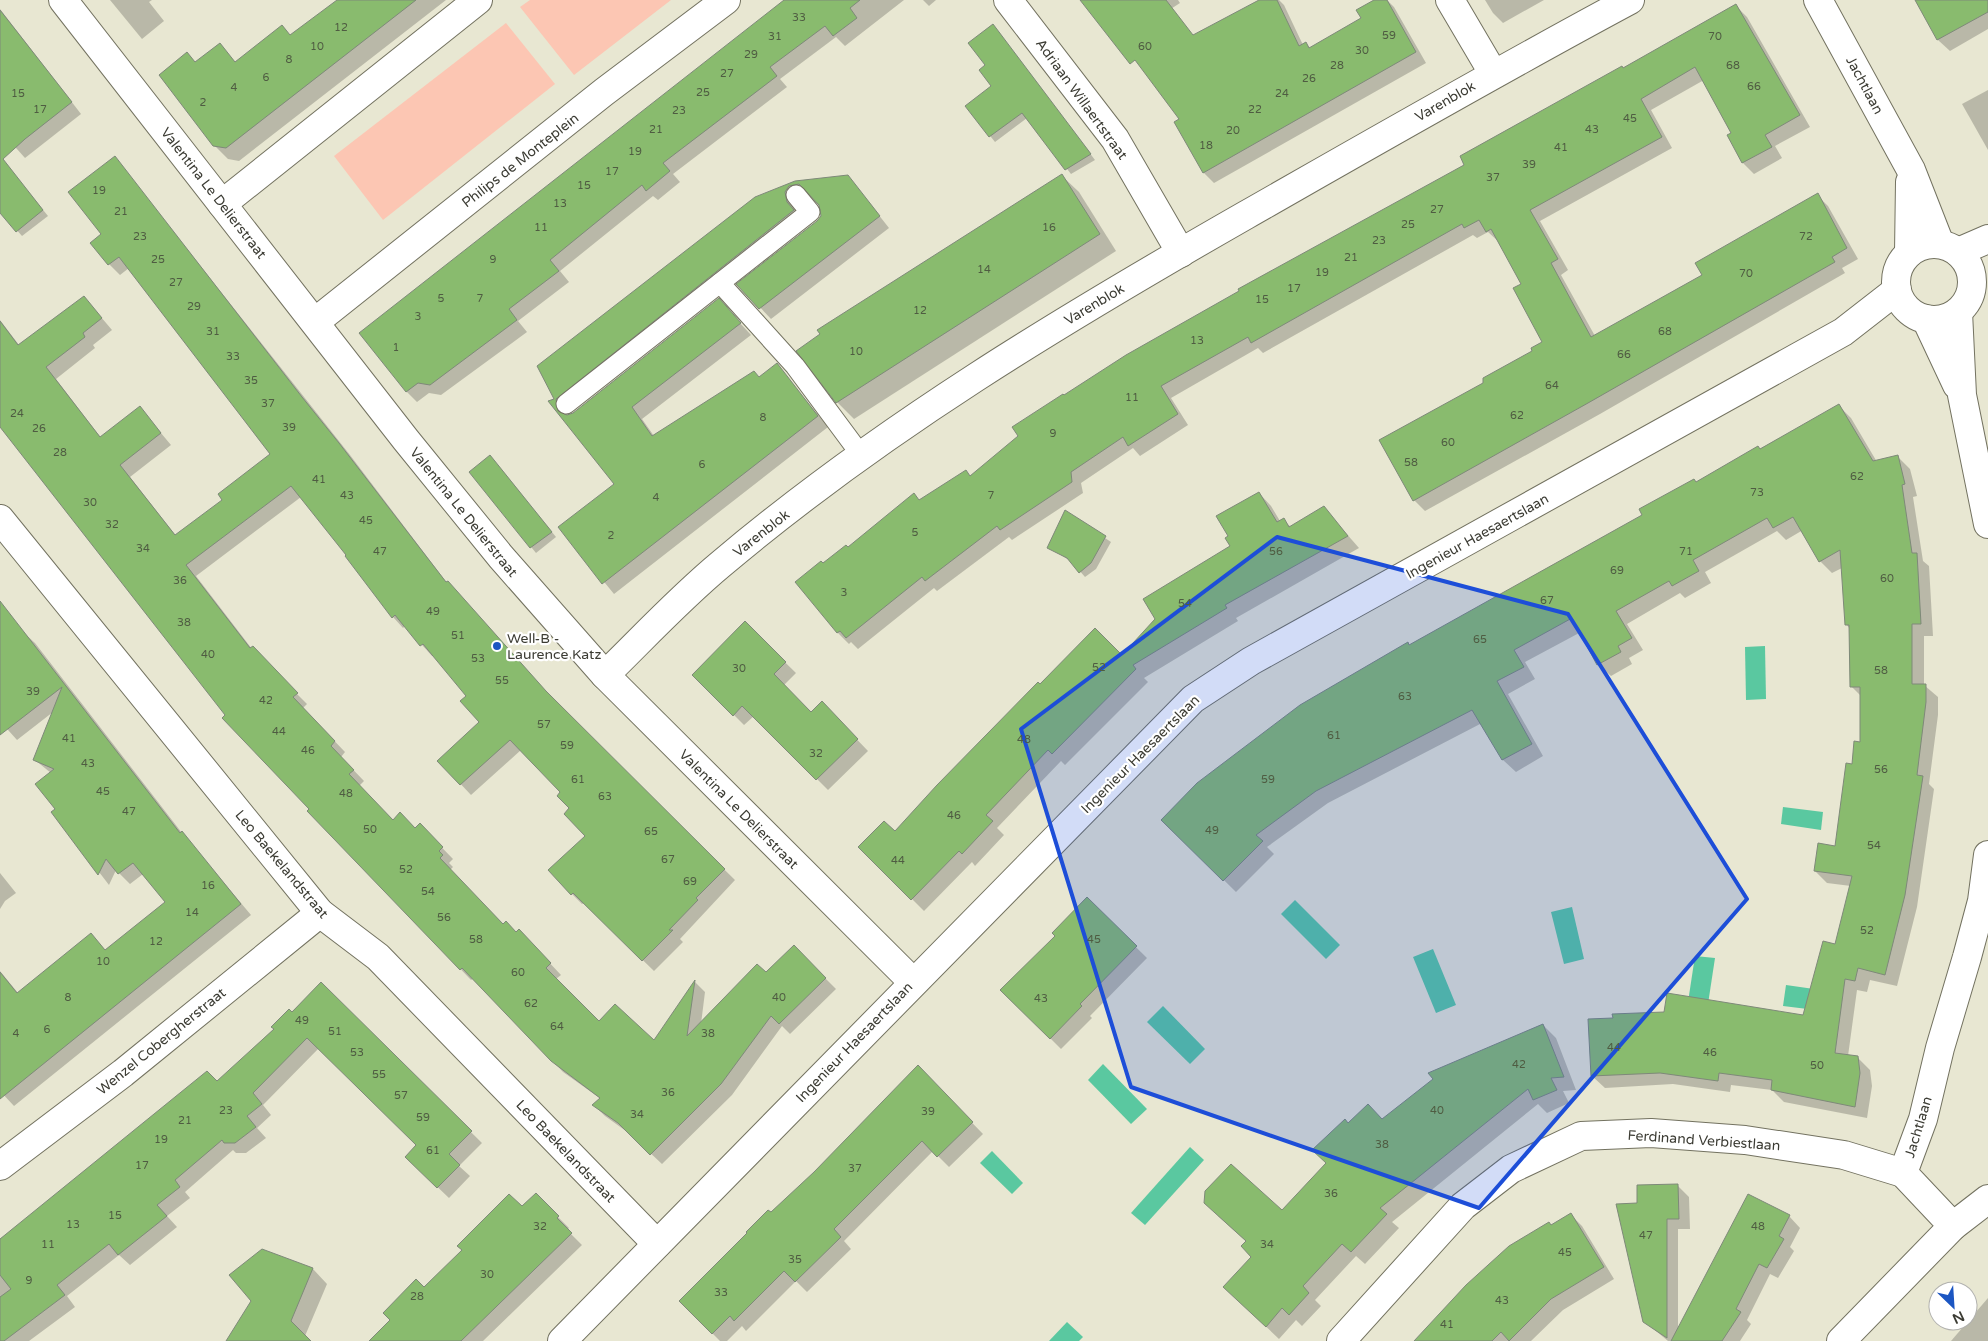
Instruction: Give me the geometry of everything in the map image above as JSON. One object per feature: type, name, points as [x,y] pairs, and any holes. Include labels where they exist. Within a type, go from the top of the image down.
[{"type":"street","name":"Valentina Le Delierstraat","points":[[63,0],[316,322],[406,440],[500,557],[605,676],[913,982]]},
{"type":"street","points":[[222,204],[478,0]]},
{"type":"street","name":"Philips de Monteplein","points":[[316,322],[604,92],[726,0]]},
{"type":"street","name":"Adriaan Willaertstraat","points":[[1008,0],[1115,139],[1181,252]]},
{"type":"street","points":[[1450,0],[1493,74]]},
{"type":"street","name":"Varenblok","points":[[605,676],[720,565],[861,455],[1010,355],[1181,252],[1493,74],[1630,0]]},
{"type":"street","name":"Jachtlaan","points":[[1818,0],[1911,170],[1964,258]]},
{"type":"street","points":[[1909,253],[1911,170]]},
{"type":"street","points":[[1964,258],[1988,239]]},
{"type":"street","points":[[1962,396],[1910,306],[1897,272],[1909,253],[1924,245],[1964,258]]},
{"type":"street","points":[[1910,306],[1942,320],[1958,312],[1971,294],[1964,258]]},
{"type":"street","name":"Ingenieur Haesaertslaan","points":[[562,1341],[1193,699],[1251,661],[1843,332],[1910,306]]},
{"type":"street","points":[[1958,312],[1962,396],[1988,524]]},
{"type":"street","name":"Leo Baekelandstraat","points":[[0,518],[320,913],[378,957],[657,1244]]},
{"type":"street","name":"Jachtlaan","points":[[1953,1226],[1903,1173],[1923,1119],[1940,1048],[1982,901],[1988,855]]},
{"type":"street","name":"Wenzel Cobergherstraat","points":[[0,1166],[124,1073],[320,913]]},
{"type":"street","name":"Ferdinand Verbiestlaan","points":[[1341,1341],[1463,1206],[1511,1170],[1581,1136],[1651,1133],[1745,1140],[1844,1155],[1903,1173]]},
{"type":"street","points":[[1841,1341],[1953,1226],[1988,1199]]},
{"type":"lane","points":[[566,404],[810,212],[796,194]]},
{"type":"lane","points":[[720,283],[795,366],[861,455]]},
{"type":"highlighted area","points":[[1277,537],[1568,614],[1747,899],[1479,1208],[1131,1087],[1021,729]]},
{"type":"shaded area","points":[[530,0],[671,0],[574,75],[520,7]]},
{"type":"shaded area","points":[[506,23],[555,84],[383,220],[334,156]]},
{"type":"shaded area","points":[[1765,646],[1766,699],[1746,700],[1745,647]]},
{"type":"shaded area","points":[[1783,807],[1823,812],[1821,830],[1781,824]]},
{"type":"shaded area","points":[[1295,900],[1340,945],[1326,959],[1281,914]]},
{"type":"shaded area","points":[[1572,907],[1584,959],[1564,964],[1551,912]]},
{"type":"shaded area","points":[[1433,949],[1456,1005],[1436,1013],[1413,957]]},
{"type":"shaded area","points":[[1695,956],[1715,958],[1708,1004],[1688,1002]]},
{"type":"shaded area","points":[[1786,985],[1835,992],[1832,1012],[1783,1006]]},
{"type":"shaded area","points":[[1163,1006],[1205,1049],[1190,1064],[1147,1022]]},
{"type":"shaded area","points":[[1103,1064],[1147,1109],[1131,1124],[1088,1080]]},
{"type":"shaded area","points":[[1190,1147],[1204,1160],[1145,1225],[1131,1213]]},
{"type":"shaded area","points":[[992,1151],[1023,1183],[1012,1194],[980,1163]]},
{"type":"shaded area","points":[[1067,1322],[1083,1337],[1079,1341],[1049,1341]]},
{"type":"building","points":[[337,0],[416,0],[226,148],[213,146],[159,75],[187,52],[195,62],[220,43],[235,62],[282,25],[290,35]]},
{"type":"building","points":[[784,0],[860,0],[850,8],[857,18],[833,36],[825,26],[770,67],[777,76],[663,163],[670,171],[646,191],[642,185],[550,260],[559,271],[509,309],[517,320],[430,385],[418,383],[406,392],[359,333]]},
{"type":"building","points":[[1080,0],[1166,0],[1193,35],[1259,0],[1277,0],[1299,46],[1306,42],[1309,48],[1361,18],[1356,10],[1374,0],[1387,0],[1416,52],[1203,173],[1174,122],[1179,119],[1135,60],[1130,64]]},
{"type":"building","points":[[1915,0],[1988,0],[1988,12],[1937,40]]},
{"type":"building","points":[[1736,4],[1800,115],[1765,135],[1772,147],[1742,163],[1727,135],[1731,133],[1695,67],[1641,99],[1662,137],[1530,210],[1558,259],[1551,263],[1591,337],[1702,275],[1695,263],[1818,193],[1847,248],[1832,257],[1835,262],[1413,501],[1379,440],[1483,383],[1483,378],[1532,351],[1531,348],[1542,342],[1513,288],[1521,284],[1491,229],[1486,232],[1479,220],[1464,228],[1462,224],[1251,343],[1248,337],[1161,386],[1178,414],[1128,446],[1123,437],[1071,472],[1072,482],[1000,530],[997,526],[925,581],[922,577],[846,638],[840,631],[837,633],[795,582],[821,561],[823,563],[846,545],[848,547],[914,493],[919,500],[966,470],[970,476],[1018,436],[1012,427],[1126,355],[1239,291],[1238,289],[1464,165],[1460,156],[1622,66],[1623,68]]},
{"type":"building","points":[[0,10],[72,102],[3,159],[43,210],[16,232],[0,213]]},
{"type":"building","points":[[993,24],[1091,154],[1065,170],[1022,113],[989,137],[965,106],[991,86],[979,70],[985,65],[968,43]]},
{"type":"building","points":[[115,156],[446,582],[448,581],[546,691],[725,869],[696,898],[698,900],[669,930],[673,930],[642,961],[573,893],[571,895],[548,870],[585,836],[564,814],[569,808],[557,796],[560,792],[510,740],[460,785],[437,761],[479,722],[460,701],[466,696],[423,644],[420,646],[395,615],[392,618],[346,555],[291,486],[186,565],[250,648],[253,646],[298,693],[293,697],[335,741],[331,746],[354,770],[349,774],[393,820],[400,812],[415,828],[420,823],[443,847],[439,851],[443,855],[440,858],[503,924],[506,921],[516,932],[519,929],[551,963],[546,968],[599,1021],[615,1004],[654,1040],[695,980],[687,1036],[757,964],[766,972],[794,945],[826,978],[779,1024],[771,1016],[721,1084],[650,1155],[618,1123],[592,1105],[600,1098],[551,1061],[462,968],[460,970],[307,811],[309,809],[222,718],[225,715],[0,427],[0,321],[18,345],[84,296],[102,318],[83,333],[85,337],[46,367],[100,437],[140,406],[161,433],[120,465],[175,535],[222,500],[218,494],[270,454],[119,257],[108,265],[90,243],[101,234],[68,192]]},
{"type":"building","points":[[1062,174],[1100,234],[836,403],[796,351],[820,334],[817,330]]},
{"type":"building","points":[[848,175],[880,216],[759,309],[736,284],[821,216],[819,205],[799,184],[789,186],[785,192],[787,202],[794,210],[556,399],[558,411],[567,415],[573,413],[719,298],[741,323],[632,407],[652,436],[754,371],[759,377],[777,363],[818,416],[602,584],[558,527],[614,484],[548,401],[554,399],[537,366],[755,197],[795,181]]},
{"type":"building","points":[[1839,404],[1873,461],[1898,455],[1905,484],[1902,485],[1912,553],[1917,553],[1921,624],[1912,624],[1912,684],[1926,684],[1926,702],[1917,775],[1923,776],[1905,895],[1885,975],[1858,968],[1855,981],[1845,979],[1835,1053],[1858,1056],[1860,1073],[1855,1107],[1771,1090],[1772,1080],[1719,1073],[1718,1081],[1660,1073],[1591,1076],[1588,1019],[1613,1018],[1612,1014],[1664,1012],[1667,993],[1803,1015],[1823,941],[1835,944],[1852,876],[1814,871],[1818,843],[1835,846],[1846,763],[1852,764],[1854,741],[1860,742],[1860,687],[1850,687],[1849,625],[1845,625],[1840,550],[1819,562],[1793,517],[1773,528],[1767,518],[1693,560],[1699,571],[1672,586],[1669,581],[1616,611],[1632,638],[1618,646],[1621,652],[1597,665],[1572,618],[1514,650],[1524,667],[1497,681],[1532,744],[1502,760],[1472,710],[1316,791],[1256,835],[1263,841],[1223,881],[1161,820],[1197,783],[1300,705],[1408,642],[1409,645],[1642,515],[1639,509],[1694,479],[1696,482],[1758,446],[1760,449]]},
{"type":"building","points":[[490,455],[552,532],[530,548],[469,472]]},
{"type":"building","points":[[1259,492],[1277,522],[1284,518],[1289,527],[1324,506],[1348,536],[1225,605],[1227,608],[1133,665],[1136,669],[1052,754],[1048,750],[986,815],[993,821],[962,854],[959,851],[911,900],[858,847],[884,821],[895,831],[937,785],[1038,682],[1040,684],[1095,628],[1122,655],[1155,619],[1143,599],[1230,546],[1225,538],[1228,536],[1216,516]]},
{"type":"building","points":[[1065,510],[1106,536],[1091,563],[1079,573],[1067,558],[1047,548]]},
{"type":"building","points":[[0,601],[180,833],[182,831],[241,904],[0,1099],[0,972],[17,993],[91,933],[105,950],[165,902],[133,863],[118,874],[106,859],[98,875],[51,812],[55,809],[35,784],[54,769],[33,760],[62,687],[0,735]]},
{"type":"building","points":[[745,621],[786,662],[774,674],[811,712],[822,701],[858,739],[816,780],[742,706],[733,716],[692,675]]},
{"type":"building","points":[[1087,897],[1137,946],[1080,1004],[1082,1006],[1050,1039],[1000,990],[1055,936],[1052,933]]},
{"type":"building","points":[[321,982],[472,1131],[449,1154],[460,1165],[437,1188],[405,1157],[416,1145],[307,1038],[253,1093],[262,1104],[247,1116],[256,1127],[235,1143],[224,1143],[222,1140],[175,1180],[180,1187],[157,1205],[167,1216],[118,1255],[109,1244],[57,1285],[65,1295],[4,1341],[0,1341],[0,1297],[11,1289],[0,1275],[0,1239],[207,1071],[217,1081],[274,1029],[271,1027],[289,1009],[292,1012]]},
{"type":"building","points":[[1543,1024],[1564,1077],[1551,1078],[1557,1090],[1533,1100],[1528,1089],[1380,1208],[1387,1214],[1351,1252],[1342,1244],[1303,1286],[1309,1293],[1289,1315],[1282,1308],[1266,1327],[1223,1287],[1251,1257],[1241,1246],[1246,1241],[1204,1203],[1205,1191],[1231,1164],[1282,1210],[1326,1163],[1312,1150],[1345,1119],[1348,1123],[1368,1104],[1382,1119],[1433,1079],[1428,1073]]},
{"type":"building","points":[[918,1065],[973,1122],[937,1157],[922,1141],[834,1229],[841,1237],[795,1282],[784,1271],[734,1321],[730,1316],[712,1334],[679,1301],[768,1210],[771,1212],[814,1172]]},
{"type":"building","points":[[1678,1184],[1679,1219],[1667,1219],[1667,1338],[1643,1322],[1616,1204],[1637,1203],[1637,1185]]},
{"type":"building","points":[[536,1193],[559,1216],[557,1218],[572,1233],[461,1341],[369,1341],[390,1320],[383,1313],[416,1279],[424,1287],[462,1250],[457,1246],[509,1194],[522,1206]]},
{"type":"building","points":[[1748,1194],[1790,1215],[1779,1236],[1784,1239],[1767,1268],[1759,1264],[1736,1309],[1741,1312],[1722,1341],[1671,1341]]},
{"type":"building","points":[[1571,1213],[1604,1267],[1551,1299],[1509,1341],[1501,1332],[1492,1341],[1414,1341],[1466,1285],[1509,1246],[1549,1222],[1551,1225]]},
{"type":"building","points":[[262,1249],[313,1268],[291,1321],[311,1341],[226,1341],[251,1301],[229,1275]]},
{"type":"place","name":"Well-B - Laurence Katz","points":[[497,646]]}]
